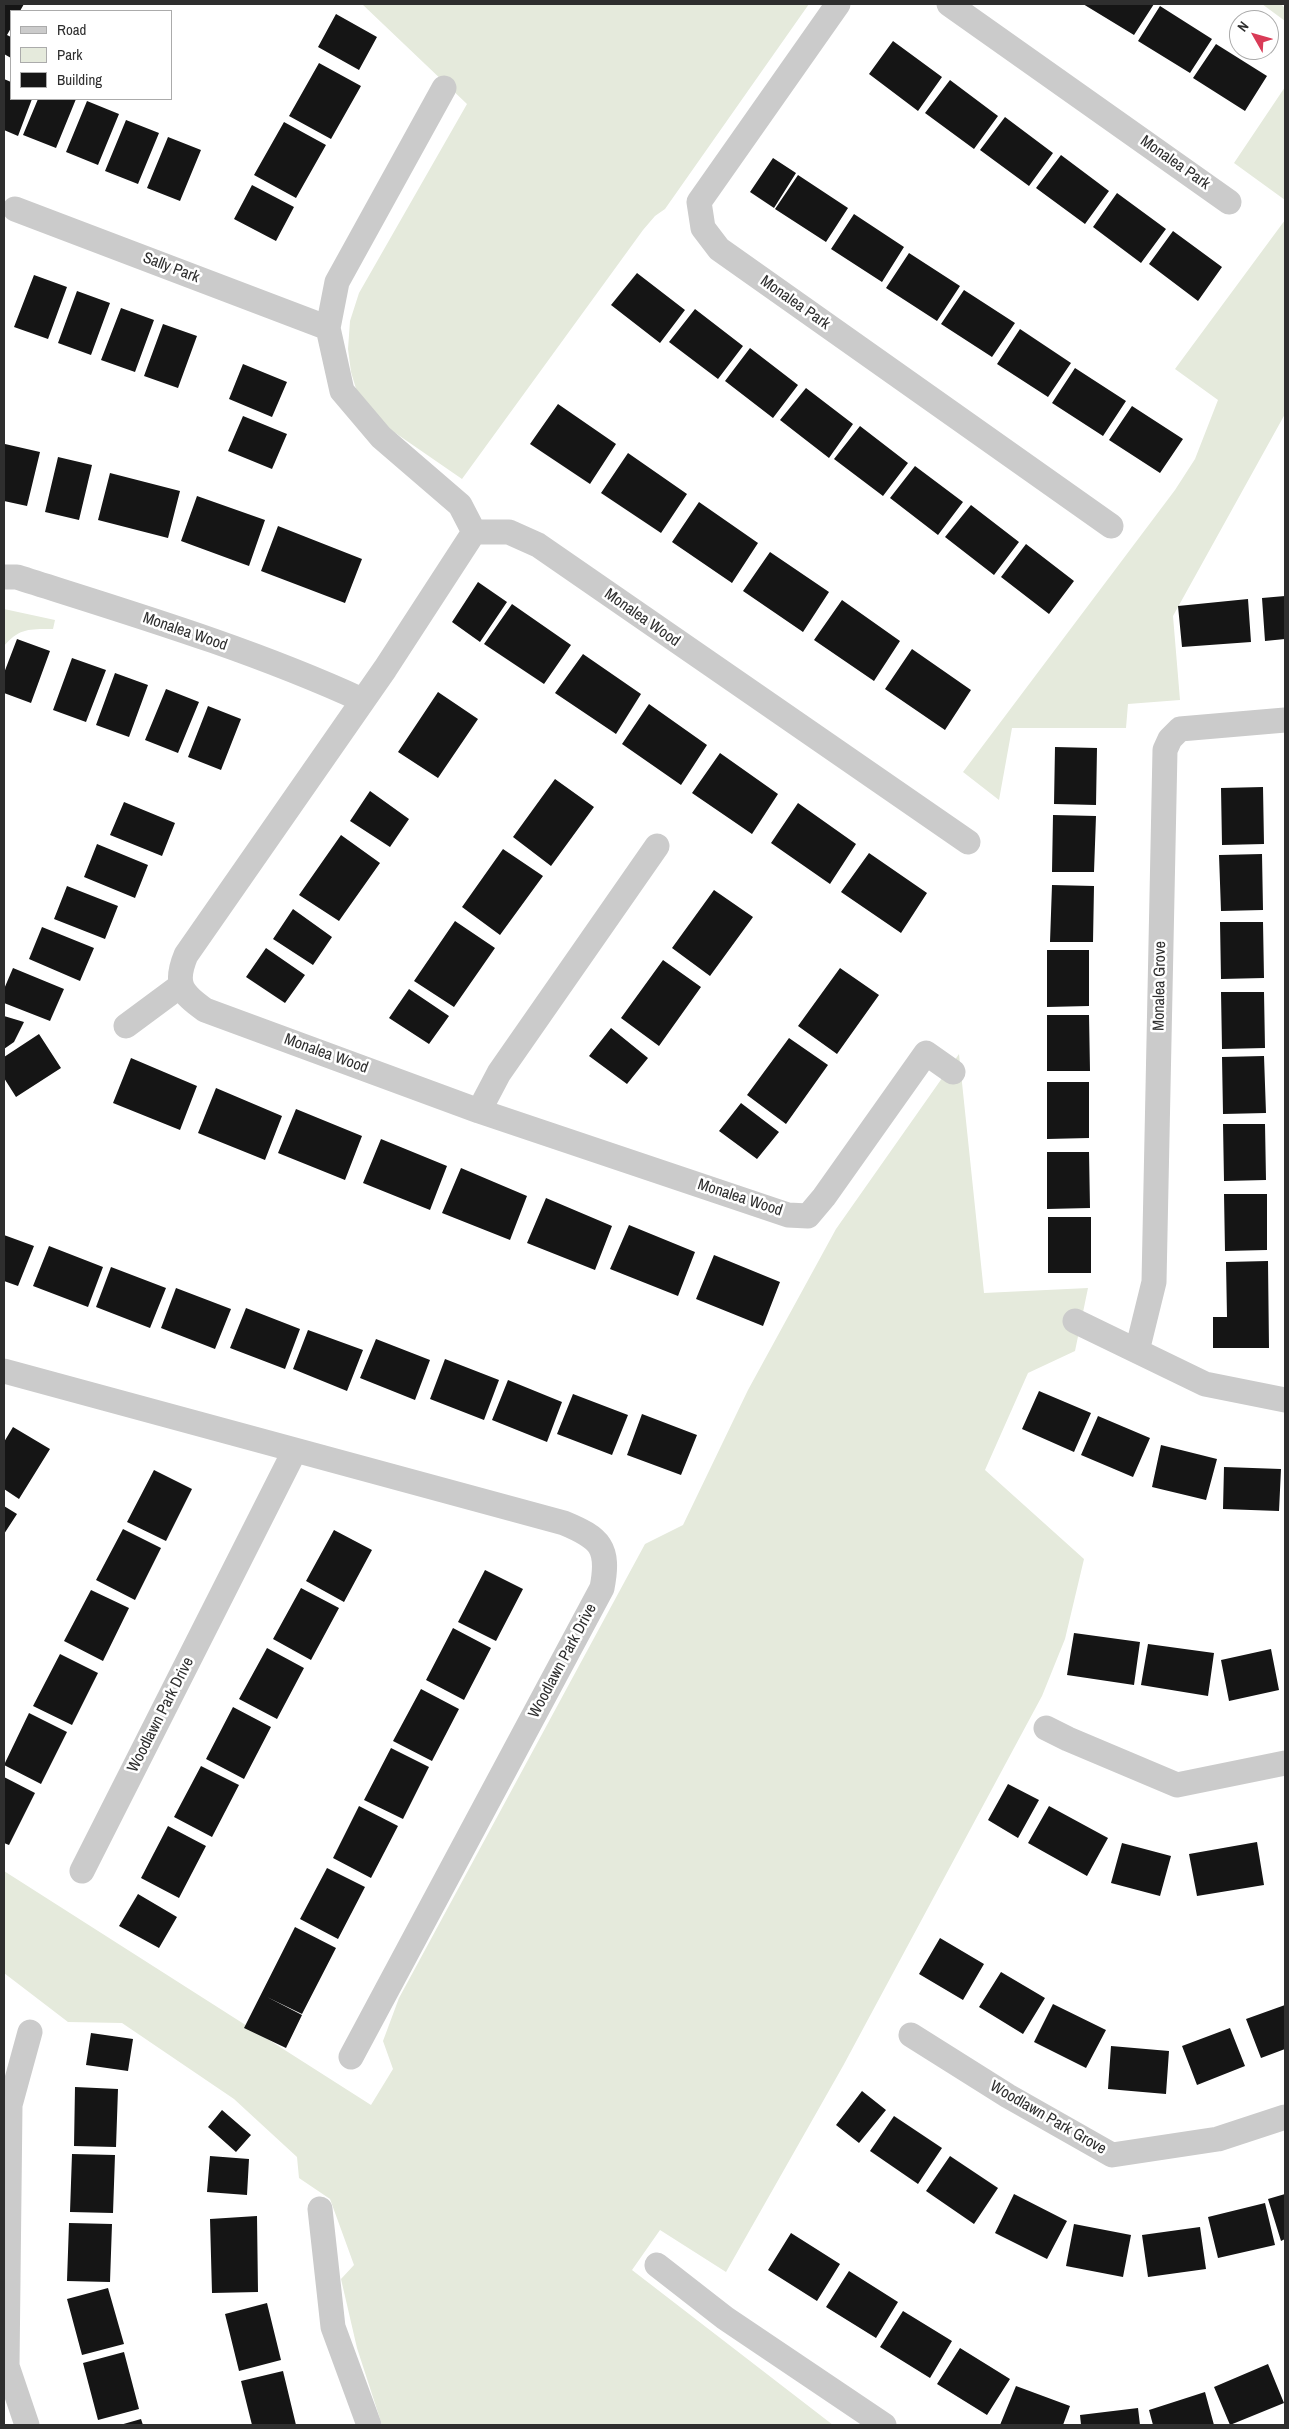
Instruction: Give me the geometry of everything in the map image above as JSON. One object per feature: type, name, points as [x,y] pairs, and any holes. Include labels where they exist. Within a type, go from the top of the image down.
[{"type":"street","name":"Monalea Park","points":[[838,4],[699,202],[703,228],[718,249],[1111,526]]},
{"type":"street","name":"Monalea Park","points":[[949,4],[1229,202]]},
{"type":"street","points":[[126,1026],[180,986],[180,968],[186,955],[385,669],[474,532],[460,505],[380,437],[342,391],[328,328],[337,282],[444,88]]},
{"type":"street","name":"Sally Park","points":[[15,209],[328,328]]},
{"type":"street","name":"Monalea Wood","points":[[474,532],[509,532],[538,546],[968,842]]},
{"type":"street","name":"Monalea Wood","points":[[4,577],[17,577],[184,630],[328,685],[362,700]]},
{"type":"street","name":"Monalea Grove","points":[[1137,1351],[1154,1282],[1165,750],[1170,739],[1180,729],[1285,720]]},
{"type":"street","points":[[479,1111],[498,1073],[658,846]]},
{"type":"street","name":"Monalea Wood","points":[[180,986],[190,1000],[205,1010],[479,1111],[788,1215],[808,1216],[824,1197],[926,1053],[954,1072]]},
{"type":"street","points":[[1076,1321],[1205,1384],[1285,1400]]},
{"type":"street","name":"Woodlawn Park Drive","points":[[4,1371],[294,1452],[564,1524],[594,1538],[604,1551],[606,1568],[602,1588],[351,2057]]},
{"type":"street","name":"Woodlawn Park Drive","points":[[82,1871],[294,1452]]},
{"type":"street","points":[[1046,1728],[1177,1785],[1285,1763]]},
{"type":"street","points":[[27,2425],[5,2367],[10,2105],[30,2032]]},
{"type":"street","name":"Woodlawn Park Grove","points":[[911,2035],[1008,2096],[1112,2155],[1218,2139],[1285,2118]]},
{"type":"street","points":[[320,2209],[334,2327],[369,2425]]},
{"type":"street","points":[[657,2265],[725,2318],[884,2425]]},
{"type":"green space","points":[[362,4],[809,4],[665,209],[655,216],[643,230],[462,479],[391,430],[357,392],[351,372],[348,349],[350,321],[359,293],[467,104]]},
{"type":"green space","points":[[1262,4],[1280,4],[1284,7],[1285,21],[1279,17],[1279,10],[1270,10]]},
{"type":"green space","points":[[1285,87],[1285,200],[1234,163]]},
{"type":"green space","points":[[1285,220],[1285,414],[1173,616],[1180,700],[1128,704],[1126,728],[1012,728],[999,800],[963,772],[1175,490],[1195,459],[1218,400],[1175,369]]},
{"type":"green space","points":[[4,609],[55,620],[53,629],[38,629],[20,633],[9,640],[4,646]]},
{"type":"green space","points":[[959,1054],[984,1293],[1088,1288],[1075,1351],[1028,1373],[985,1470],[1084,1559],[1065,1639],[1042,1696],[843,2066],[726,2272],[660,2230],[632,2270],[833,2425],[382,2425],[357,2348],[341,2279],[354,2265],[330,2199],[299,2178],[297,2157],[234,2099],[122,2023],[68,2022],[4,1973],[4,1871],[371,2105],[393,2069],[383,2041],[399,1998],[645,1544],[683,1525],[748,1390],[836,1229]]},
{"type":"building","points":[[4,4],[24,4],[21,10],[10,10],[10,30],[7,35],[10,36],[10,57],[4,54]]},
{"type":"building","points":[[1083,4],[1154,4],[1134,35]]},
{"type":"building","points":[[1160,6],[1212,39],[1190,73],[1138,41]]},
{"type":"building","points":[[336,14],[377,37],[359,70],[318,47]]},
{"type":"building","points":[[893,41],[942,77],[918,111],[869,74]]},
{"type":"building","points":[[1216,44],[1229,52],[1229,60],[1242,60],[1267,76],[1245,111],[1193,78]]},
{"type":"building","points":[[319,63],[361,86],[331,139],[289,116]]},
{"type":"building","points":[[4,79],[10,82],[10,100],[32,100],[18,136],[4,130]]},
{"type":"building","points":[[950,80],[998,116],[974,149],[925,113]]},
{"type":"building","points":[[38,100],[76,100],[56,148],[23,135]]},
{"type":"building","points":[[87,101],[119,114],[98,165],[66,152]]},
{"type":"building","points":[[1005,117],[1053,153],[1029,186],[980,150]]},
{"type":"building","points":[[126,120],[159,133],[138,184],[105,171]]},
{"type":"building","points":[[284,122],[326,145],[296,198],[254,175]]},
{"type":"building","points":[[168,137],[201,150],[180,201],[147,188]]},
{"type":"building","points":[[1061,155],[1109,191],[1085,224],[1036,188]]},
{"type":"building","points":[[773,158],[796,173],[774,208],[750,192]]},
{"type":"building","points":[[798,175],[848,208],[826,242],[775,209]]},
{"type":"building","points":[[252,185],[294,207],[276,241],[234,219]]},
{"type":"building","points":[[1117,193],[1166,229],[1141,263],[1093,227]]},
{"type":"building","points":[[854,214],[904,247],[882,282],[831,249]]},
{"type":"building","points":[[1173,231],[1222,267],[1198,301],[1149,264]]},
{"type":"building","points":[[909,253],[960,286],[937,321],[886,288]]},
{"type":"building","points":[[637,273],[685,310],[660,343],[611,305]]},
{"type":"building","points":[[34,275],[67,287],[48,339],[14,327]]},
{"type":"building","points":[[964,290],[1015,323],[992,357],[941,324]]},
{"type":"building","points":[[77,291],[110,303],[91,355],[58,343]]},
{"type":"building","points":[[121,308],[154,320],[135,372],[101,360]]},
{"type":"building","points":[[695,309],[743,346],[718,379],[669,342]]},
{"type":"building","points":[[163,324],[197,336],[178,388],[144,376]]},
{"type":"building","points":[[1020,329],[1071,363],[1048,397],[997,364]]},
{"type":"building","points":[[750,348],[798,385],[773,418],[725,381]]},
{"type":"building","points":[[243,364],[287,382],[272,417],[229,399]]},
{"type":"building","points":[[1075,368],[1126,401],[1103,436],[1052,403]]},
{"type":"building","points":[[806,388],[853,424],[829,458],[780,420]]},
{"type":"building","points":[[558,404],[616,444],[590,484],[530,444]]},
{"type":"building","points":[[1132,406],[1183,439],[1160,473],[1109,440]]},
{"type":"building","points":[[243,416],[287,434],[272,469],[228,451]]},
{"type":"building","points":[[860,426],[908,463],[883,496],[834,459]]},
{"type":"building","points":[[5,444],[40,452],[27,506],[4,501]]},
{"type":"building","points":[[628,453],[687,494],[661,533],[601,493]]},
{"type":"building","points":[[58,457],[92,465],[79,520],[45,512]]},
{"type":"building","points":[[915,466],[963,502],[938,535],[890,498]]},
{"type":"building","points":[[110,473],[180,491],[168,538],[98,520]]},
{"type":"building","points":[[197,496],[265,520],[249,566],[181,541]]},
{"type":"building","points":[[699,502],[758,543],[732,583],[672,542]]},
{"type":"building","points":[[971,505],[1019,542],[994,575],[945,537]]},
{"type":"building","points":[[278,526],[362,559],[345,603],[261,571]]},
{"type":"building","points":[[1026,544],[1074,581],[1049,614],[1001,577]]},
{"type":"building","points":[[770,552],[829,592],[803,632],[743,591]]},
{"type":"building","points":[[478,582],[507,602],[480,642],[452,622]]},
{"type":"building","points":[[1285,596],[1285,639],[1265,641],[1262,598]]},
{"type":"building","points":[[1248,599],[1251,642],[1182,647],[1178,606]]},
{"type":"building","points":[[842,600],[900,641],[874,681],[814,640]]},
{"type":"building","points":[[512,604],[571,645],[544,684],[484,644]]},
{"type":"building","points":[[17,639],[50,651],[31,703],[4,693],[4,673]]},
{"type":"building","points":[[912,649],[971,690],[945,730],[885,689]]},
{"type":"building","points":[[583,654],[641,694],[616,734],[555,693]]},
{"type":"building","points":[[72,658],[106,670],[86,722],[53,710]]},
{"type":"building","points":[[115,673],[148,685],[129,737],[96,725]]},
{"type":"building","points":[[166,689],[199,702],[178,753],[145,740]]},
{"type":"building","points":[[438,692],[478,719],[438,778],[398,752]]},
{"type":"building","points":[[649,704],[707,745],[681,785],[622,744]]},
{"type":"building","points":[[208,706],[241,719],[221,770],[188,757]]},
{"type":"building","points":[[1055,747],[1097,748],[1096,805],[1054,804]]},
{"type":"building","points":[[720,753],[778,794],[752,834],[692,793]]},
{"type":"building","points":[[555,779],[594,807],[551,866],[513,837]]},
{"type":"building","points":[[1263,787],[1264,844],[1222,845],[1221,788]]},
{"type":"building","points":[[370,791],[409,819],[390,847],[350,821]]},
{"type":"building","points":[[124,802],[175,823],[162,856],[110,835]]},
{"type":"building","points":[[798,803],[856,844],[830,884],[771,843]]},
{"type":"building","points":[[1053,815],[1096,816],[1094,872],[1052,872]]},
{"type":"building","points":[[341,835],[380,863],[339,921],[299,895]]},
{"type":"building","points":[[97,844],[148,865],[135,898],[84,877]]},
{"type":"building","points":[[503,849],[543,876],[500,935],[462,907]]},
{"type":"building","points":[[869,853],[927,893],[901,933],[841,892]]},
{"type":"building","points":[[1262,854],[1263,910],[1221,911],[1219,855]]},
{"type":"building","points":[[1052,885],[1094,886],[1093,942],[1050,942]]},
{"type":"building","points":[[67,886],[118,906],[105,939],[54,919]]},
{"type":"building","points":[[714,890],[753,917],[710,976],[672,948]]},
{"type":"building","points":[[293,909],[332,937],[313,965],[273,939]]},
{"type":"building","points":[[455,921],[495,948],[454,1007],[414,981]]},
{"type":"building","points":[[1220,922],[1263,922],[1264,978],[1221,979]]},
{"type":"building","points":[[42,927],[94,948],[80,981],[29,959]]},
{"type":"building","points":[[266,948],[305,975],[285,1003],[246,977]]},
{"type":"building","points":[[1047,950],[1089,950],[1089,1006],[1047,1007]]},
{"type":"building","points":[[663,960],[701,987],[659,1046],[621,1018]]},
{"type":"building","points":[[13,968],[64,989],[50,1021],[4,1003],[4,989]]},
{"type":"building","points":[[840,968],[879,995],[837,1054],[798,1026]]},
{"type":"building","points":[[409,989],[449,1016],[429,1044],[389,1018]]},
{"type":"building","points":[[1221,992],[1264,992],[1265,1048],[1222,1049]]},
{"type":"building","points":[[1047,1015],[1089,1015],[1090,1071],[1047,1071]]},
{"type":"building","points":[[4,1016],[24,1022],[14,1042],[4,1049]]},
{"type":"building","points":[[611,1028],[648,1058],[627,1084],[589,1056]]},
{"type":"building","points":[[39,1034],[61,1068],[16,1097],[4,1078],[4,1057]]},
{"type":"building","points":[[789,1038],[828,1065],[786,1124],[747,1095]]},
{"type":"building","points":[[1264,1056],[1266,1113],[1223,1114],[1222,1057]]},
{"type":"building","points":[[131,1058],[197,1086],[180,1130],[113,1103]]},
{"type":"building","points":[[1047,1082],[1089,1082],[1089,1138],[1047,1139]]},
{"type":"building","points":[[216,1088],[282,1116],[265,1160],[198,1133]]},
{"type":"building","points":[[741,1103],[779,1132],[757,1159],[719,1131]]},
{"type":"building","points":[[296,1109],[362,1136],[345,1180],[278,1153]]},
{"type":"building","points":[[1223,1124],[1265,1124],[1266,1180],[1224,1181]]},
{"type":"building","points":[[381,1139],[447,1166],[430,1210],[363,1183]]},
{"type":"building","points":[[1047,1152],[1089,1152],[1090,1208],[1047,1209]]},
{"type":"building","points":[[461,1168],[527,1196],[510,1240],[442,1213]]},
{"type":"building","points":[[1224,1194],[1267,1194],[1267,1250],[1225,1251]]},
{"type":"building","points":[[546,1198],[612,1226],[595,1270],[527,1243]]},
{"type":"building","points":[[1048,1217],[1091,1217],[1091,1273],[1048,1273]]},
{"type":"building","points":[[629,1225],[695,1252],[678,1296],[610,1269]]},
{"type":"building","points":[[4,1235],[34,1246],[18,1286],[4,1281]]},
{"type":"building","points":[[49,1246],[103,1267],[88,1307],[33,1286]]},
{"type":"building","points":[[714,1255],[780,1282],[763,1326],[696,1299]]},
{"type":"building","points":[[1268,1261],[1269,1348],[1213,1348],[1213,1317],[1227,1317],[1226,1262]]},
{"type":"building","points":[[111,1267],[166,1288],[150,1328],[96,1307]]},
{"type":"building","points":[[176,1288],[231,1309],[215,1349],[161,1328]]},
{"type":"building","points":[[246,1308],[300,1329],[285,1369],[230,1348]]},
{"type":"building","points":[[308,1330],[363,1350],[347,1391],[293,1369]]},
{"type":"building","points":[[376,1339],[430,1360],[415,1400],[360,1378]]},
{"type":"building","points":[[445,1359],[499,1380],[484,1420],[430,1399]]},
{"type":"building","points":[[508,1380],[562,1402],[547,1442],[492,1420]]},
{"type":"building","points":[[1039,1391],[1091,1413],[1074,1452],[1022,1429]]},
{"type":"building","points":[[573,1394],[628,1415],[612,1455],[557,1434]]},
{"type":"building","points":[[642,1414],[697,1435],[681,1475],[627,1455]]},
{"type":"building","points":[[1098,1416],[1150,1438],[1133,1477],[1081,1455]]},
{"type":"building","points":[[13,1427],[50,1449],[19,1499],[4,1489],[4,1442]]},
{"type":"building","points":[[1161,1445],[1217,1459],[1206,1500],[1152,1487]]},
{"type":"building","points":[[1224,1467],[1281,1469],[1279,1511],[1223,1509]]},
{"type":"building","points":[[154,1470],[192,1489],[166,1541],[127,1522]]},
{"type":"building","points":[[4,1506],[17,1514],[4,1534]]},
{"type":"building","points":[[123,1529],[161,1548],[135,1600],[96,1580]]},
{"type":"building","points":[[334,1530],[372,1550],[344,1602],[306,1581]]},
{"type":"building","points":[[485,1570],[523,1589],[496,1641],[458,1622]]},
{"type":"building","points":[[301,1588],[339,1608],[311,1660],[273,1639]]},
{"type":"building","points":[[91,1590],[129,1608],[103,1661],[64,1641]]},
{"type":"building","points":[[453,1628],[491,1648],[464,1700],[426,1680]]},
{"type":"building","points":[[1074,1633],[1140,1642],[1134,1685],[1067,1675]]},
{"type":"building","points":[[1148,1644],[1214,1653],[1208,1696],[1141,1685]]},
{"type":"building","points":[[267,1648],[304,1668],[277,1719],[239,1699]]},
{"type":"building","points":[[1271,1649],[1279,1690],[1229,1701],[1221,1660]]},
{"type":"building","points":[[60,1654],[98,1673],[72,1725],[33,1706]]},
{"type":"building","points":[[421,1689],[459,1709],[432,1761],[393,1741]]},
{"type":"building","points":[[233,1707],[271,1727],[244,1779],[206,1759]]},
{"type":"building","points":[[29,1713],[67,1732],[41,1784],[4,1765]]},
{"type":"building","points":[[391,1748],[429,1767],[403,1819],[364,1800]]},
{"type":"building","points":[[201,1766],[239,1785],[212,1837],[174,1817]]},
{"type":"building","points":[[4,1777],[35,1793],[9,1845],[4,1843]]},
{"type":"building","points":[[1008,1784],[1039,1800],[1018,1838],[988,1820]]},
{"type":"building","points":[[359,1806],[398,1826],[371,1878],[333,1858]]},
{"type":"building","points":[[1049,1806],[1108,1838],[1087,1876],[1028,1843]]},
{"type":"building","points":[[168,1826],[206,1846],[179,1898],[141,1878]]},
{"type":"building","points":[[1257,1842],[1264,1885],[1197,1896],[1189,1854]]},
{"type":"building","points":[[1122,1843],[1171,1856],[1160,1896],[1111,1883]]},
{"type":"building","points":[[327,1868],[365,1887],[338,1939],[300,1919]]},
{"type":"building","points":[[138,1894],[177,1917],[159,1948],[119,1926]]},
{"type":"building","points":[[295,1927],[336,1948],[302,2014],[267,1997],[302,2015],[286,2048],[244,2028]]},
{"type":"building","points":[[940,1938],[984,1964],[963,2000],[919,1974]]},
{"type":"building","points":[[1001,1972],[1045,1998],[1023,2034],[979,2007]]},
{"type":"building","points":[[1053,2004],[1106,2030],[1086,2068],[1034,2042]]},
{"type":"building","points":[[1285,2005],[1285,2049],[1261,2058],[1246,2019]]},
{"type":"building","points":[[1230,2028],[1245,2066],[1197,2085],[1182,2046]]},
{"type":"building","points":[[91,2033],[133,2039],[128,2071],[86,2065]]},
{"type":"building","points":[[1111,2046],[1169,2051],[1166,2094],[1108,2089]]},
{"type":"building","points":[[75,2087],[118,2089],[116,2147],[74,2146]]},
{"type":"building","points":[[862,2091],[886,2110],[859,2143],[836,2125]]},
{"type":"building","points":[[222,2110],[251,2135],[236,2152],[208,2127]]},
{"type":"building","points":[[894,2116],[942,2148],[918,2184],[870,2151]]},
{"type":"building","points":[[72,2154],[115,2155],[113,2213],[70,2212]]},
{"type":"building","points":[[210,2156],[249,2159],[247,2195],[207,2192]]},
{"type":"building","points":[[950,2156],[998,2188],[974,2224],[926,2191]]},
{"type":"building","points":[[1014,2194],[1067,2221],[1047,2259],[995,2233]]},
{"type":"building","points":[[1285,2194],[1285,2239],[1281,2241],[1268,2199]]},
{"type":"building","points":[[1265,2203],[1275,2245],[1218,2258],[1208,2217]]},
{"type":"building","points":[[257,2216],[258,2292],[212,2293],[210,2219]]},
{"type":"building","points":[[69,2223],[112,2224],[110,2282],[67,2281]]},
{"type":"building","points":[[1074,2224],[1131,2235],[1123,2277],[1066,2266]]},
{"type":"building","points":[[1200,2227],[1206,2269],[1148,2277],[1142,2235]]},
{"type":"building","points":[[791,2233],[840,2264],[817,2301],[768,2270]]},
{"type":"building","points":[[849,2271],[898,2302],[876,2338],[826,2307]]},
{"type":"building","points":[[108,2288],[124,2344],[82,2355],[67,2299]]},
{"type":"building","points":[[267,2303],[281,2360],[239,2371],[225,2314]]},
{"type":"building","points":[[903,2311],[952,2341],[930,2378],[880,2347]]},
{"type":"building","points":[[960,2348],[1010,2379],[987,2415],[937,2384]]},
{"type":"building","points":[[124,2352],[139,2409],[98,2420],[83,2363]]},
{"type":"building","points":[[1268,2364],[1284,2403],[1230,2425],[1214,2387]]},
{"type":"building","points":[[283,2371],[296,2425],[252,2425],[241,2381]]},
{"type":"building","points":[[1016,2386],[1070,2406],[1063,2425],[1000,2425]]},
{"type":"building","points":[[1205,2392],[1214,2425],[1153,2425],[1149,2410]]},
{"type":"building","points":[[1138,2408],[1140,2425],[1081,2425],[1080,2415]]},
{"type":"building","points":[[141,2419],[143,2425],[120,2425]]}]
